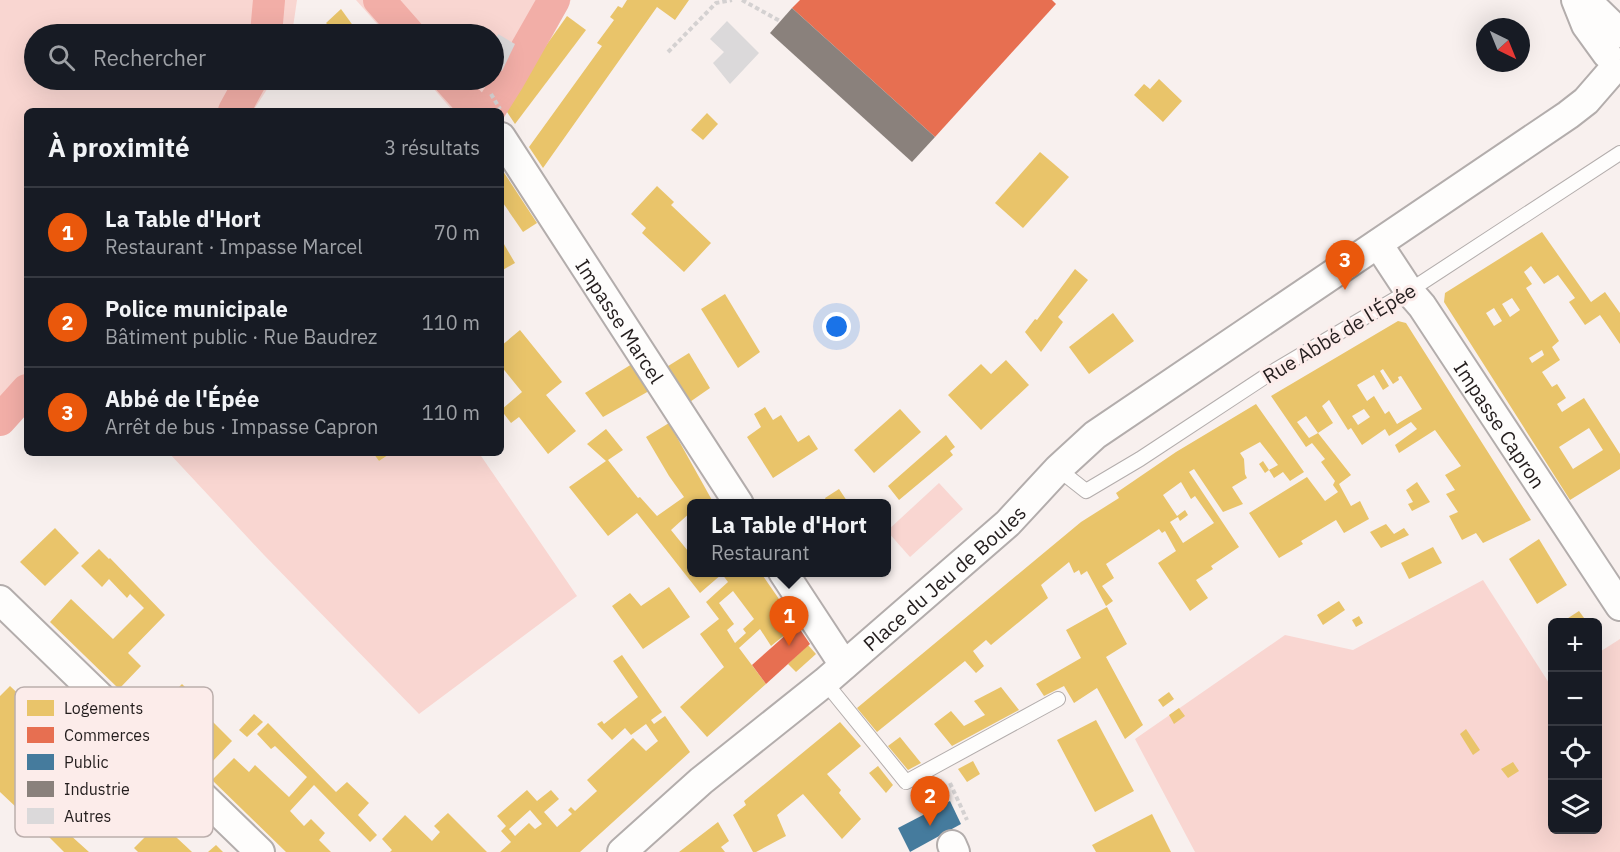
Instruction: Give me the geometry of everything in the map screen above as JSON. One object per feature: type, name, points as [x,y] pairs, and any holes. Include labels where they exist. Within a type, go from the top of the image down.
[{"type":"street","points":[[1576,0],[1586,25],[1616,55]]},
{"type":"street","points":[[1586,0],[1616,55]]},
{"type":"street","name":"Place du Jeu de Boules","points":[[622,852],[701,781],[834,674],[1008,523],[1058,469],[1095,435],[1568,115],[1586,101],[1616,55]]},
{"type":"street","name":"Impasse Marcel","points":[[504,142],[736,499]]},
{"type":"street","name":"Impasse Capron","points":[[1378,244],[1409,291],[1422,306],[1620,606]]},
{"type":"street","points":[[785,577],[834,674]]},
{"type":"street","points":[[0,600],[90,687]]},
{"type":"street","points":[[213,806],[260,852]]},
{"type":"lane","name":"Rue Abbé de l'Épée","points":[[1058,469],[1086,491],[1140,459],[1269,374],[1409,291],[1620,153]]},
{"type":"lane","points":[[834,674],[906,782],[1058,699]]},
{"type":"path","points":[[669,52],[716,3],[732,0]]},
{"type":"path","points":[[742,0],[780,21]]},
{"type":"path","points":[[491,94],[499,108]]},
{"type":"path","points":[[941,763],[970,829],[954,849]]},
{"type":"shaded area","points":[[0,0],[297,0],[293,24],[24,24],[24,90],[267,90],[255,108],[24,108],[24,394],[0,422]]},
{"type":"shaded area","points":[[356,0],[571,0],[539,60],[504,111],[504,108],[450,108],[435,90],[504,90],[504,24],[377,24]]},
{"type":"shaded area","points":[[172,456],[375,456],[379,461],[386,456],[481,456],[577,596],[419,714],[264,555]]},
{"type":"shaded area","points":[[939,483],[963,509],[910,557],[891,536],[891,527]]},
{"type":"shaded area","points":[[1483,580],[1548,681],[1548,834],[1602,834],[1602,650],[1620,639],[1620,852],[1195,852],[1135,739],[1285,635],[1353,650]]},
{"type":"building: Logements","points":[[627,0],[689,0],[675,20],[657,7],[543,168],[529,147],[602,46],[597,43],[614,20],[610,17],[618,6],[622,8]]},
{"type":"building: Logements","points":[[341,9],[352,24],[327,24]]},
{"type":"building: Logements","points":[[567,16],[586,30],[515,124],[503,106]]},
{"type":"building: Logements","points":[[1159,79],[1182,101],[1163,122],[1134,95],[1144,84],[1150,89]]},
{"type":"building: Logements","points":[[707,113],[718,124],[703,140],[691,130]]},
{"type":"building: Logements","points":[[1040,152],[1069,177],[1023,228],[995,203]]},
{"type":"building: Logements","points":[[504,173],[537,223],[523,232],[504,204]]},
{"type":"building: Logements","points":[[657,186],[674,202],[671,205],[711,243],[684,272],[642,233],[646,228],[631,214]]},
{"type":"building: Logements","points":[[1542,232],[1591,302],[1605,292],[1620,313],[1620,344],[1600,315],[1585,325],[1569,302],[1575,298],[1558,275],[1544,284],[1531,266],[1524,272],[1532,284],[1526,288],[1559,341],[1552,347],[1560,360],[1542,372],[1552,387],[1557,384],[1566,398],[1557,404],[1562,412],[1584,398],[1620,454],[1620,469],[1570,500],[1444,302],[1445,293]],"holes":[[[1512,298],[1520,310],[1510,317],[1502,304]],[[1494,308],[1502,321],[1494,326],[1486,313]],[[1542,350],[1544,355],[1532,363],[1529,358]],[[1589,428],[1603,450],[1573,469],[1559,447]]]},
{"type":"building: Logements","points":[[504,244],[515,263],[504,269]]},
{"type":"building: Logements","points":[[1075,269],[1088,280],[1058,317],[1063,322],[1041,352],[1025,332],[1035,319],[1037,320]]},
{"type":"building: Logements","points":[[725,294],[760,352],[738,368],[701,309]]},
{"type":"building: Logements","points":[[1113,313],[1134,341],[1089,374],[1069,347]]},
{"type":"building: Logements","points":[[1398,321],[1406,323],[1531,520],[1483,543],[1476,533],[1462,540],[1449,516],[1458,512],[1446,494],[1455,490],[1445,475],[1461,466],[1435,430],[1399,453],[1395,445],[1417,429],[1411,422],[1389,436],[1385,429],[1362,445],[1351,428],[1348,430],[1329,400],[1322,406],[1333,423],[1318,433],[1351,475],[1339,484],[1351,506],[1360,501],[1369,519],[1344,533],[1336,520],[1301,541],[1303,544],[1279,558],[1249,513],[1307,477],[1325,501],[1338,492],[1333,485],[1335,481],[1321,462],[1325,459],[1312,443],[1306,447],[1271,396]],"holes":[[[1383,369],[1393,384],[1401,376],[1422,409],[1397,424],[1389,411],[1385,414],[1374,396],[1367,401],[1357,385],[1374,375],[1383,390],[1389,386],[1380,371]],[[1364,409],[1370,417],[1358,425],[1352,416]],[[1306,416],[1318,433],[1309,438],[1297,422]]]},
{"type":"building: Logements","points":[[520,330],[562,382],[546,395],[576,431],[548,454],[519,417],[511,423],[504,414],[504,407],[522,392],[504,370],[504,343]]},
{"type":"building: Logements","points":[[689,353],[710,388],[687,404],[665,368]]},
{"type":"building: Logements","points":[[1006,360],[1029,385],[981,430],[948,395],[981,364],[991,374]]},
{"type":"building: Logements","points":[[632,364],[649,391],[603,417],[585,393]]},
{"type":"building: Logements","points":[[1256,404],[1304,472],[1290,481],[1283,472],[1274,478],[1269,470],[1278,465],[1260,442],[1240,453],[1244,459],[1247,478],[1232,487],[1243,504],[1223,512],[1194,469],[1189,472],[1239,547],[1211,566],[1213,569],[1196,580],[1208,598],[1190,611],[1158,563],[1176,551],[1165,531],[1162,533],[1159,529],[1106,564],[1114,578],[1102,586],[1113,601],[1106,606],[1087,571],[1081,575],[1079,570],[1074,573],[1069,562],[1041,585],[1048,598],[991,645],[986,640],[973,651],[984,666],[976,673],[965,661],[877,732],[857,708],[1081,522],[1119,498],[1116,493],[1176,452]],"holes":[[[1181,482],[1191,499],[1195,496],[1214,523],[1183,543],[1170,522],[1178,517],[1180,521],[1188,515],[1185,510],[1177,516],[1163,495]]]},
{"type":"building: Logements","points":[[765,407],[773,420],[781,415],[798,442],[809,435],[818,449],[773,478],[747,437],[761,427],[754,414]]},
{"type":"building: Logements","points":[[900,409],[921,432],[874,473],[854,450]]},
{"type":"building: Logements","points":[[669,423],[711,499],[687,499],[687,516],[671,530],[687,550],[687,576],[637,513],[608,536],[569,487],[606,461],[587,444],[606,429],[623,450],[608,460],[638,498],[640,497],[657,516],[684,497],[646,437]]},
{"type":"building: Logements","points":[[946,435],[955,447],[950,451],[953,455],[899,500],[888,486]]},
{"type":"building: Logements","points":[[375,456],[386,456],[379,461]]},
{"type":"building: Logements","points":[[1263,461],[1269,470],[1265,473],[1259,464]]},
{"type":"building: Logements","points":[[1417,482],[1430,502],[1412,511],[1408,504],[1413,502],[1406,490]]},
{"type":"building: Logements","points":[[839,489],[846,499],[826,499]]},
{"type":"building: Logements","points":[[1386,524],[1394,534],[1404,528],[1409,535],[1381,548],[1370,532]]},
{"type":"building: Logements","points":[[55,528],[79,553],[45,586],[20,562]]},
{"type":"building: Logements","points":[[1539,539],[1567,585],[1537,604],[1509,559]]},
{"type":"building: Logements","points":[[1433,547],[1442,563],[1409,579],[1401,563]]},
{"type":"building: Logements","points":[[99,549],[165,615],[128,653],[141,666],[121,687],[117,687],[50,622],[71,599],[113,639],[144,608],[130,594],[127,598],[109,579],[102,587],[81,566]]},
{"type":"building: Logements","points":[[687,577],[719,577],[700,593]]},
{"type":"building: Logements","points":[[724,577],[764,577],[797,625],[771,646],[760,629],[739,648],[766,684],[707,737],[680,707],[724,667],[700,634],[719,619],[706,602],[728,582]],"holes":[[[733,591],[754,619],[743,629],[746,633],[735,643],[727,630],[734,624],[719,603]]]},
{"type":"building: Logements","points":[[669,587],[690,617],[643,649],[612,606],[630,593],[641,606]]},
{"type":"building: Logements","points":[[1339,601],[1345,610],[1323,625],[1317,615]]},
{"type":"building: Logements","points":[[1107,607],[1127,644],[1106,657],[1143,725],[1125,739],[1097,688],[1074,703],[1064,686],[1044,696],[1036,684],[1081,658],[1066,630]]},
{"type":"building: Logements","points":[[1579,611],[1584,618],[1568,618]]},
{"type":"building: Logements","points":[[1359,616],[1363,623],[1356,627],[1352,620]]},
{"type":"building: Logements","points":[[808,645],[816,654],[796,672],[788,664]]},
{"type":"building: Logements","points":[[622,655],[662,712],[651,720],[654,724],[665,716],[690,752],[580,852],[500,852],[511,842],[501,831],[506,826],[497,816],[527,790],[537,801],[551,790],[559,799],[544,812],[557,827],[572,814],[568,810],[571,807],[575,811],[597,791],[587,780],[633,738],[646,751],[658,741],[646,724],[631,735],[625,728],[612,740],[597,724],[602,721],[604,724],[638,697],[613,661]],"holes":[[[530,810],[542,824],[535,829],[529,823],[515,836],[509,829]]]},
{"type":"building: Logements","points":[[10,686],[15,691],[15,806],[0,792],[0,696]]},
{"type":"building: Logements","points":[[1001,687],[1019,710],[952,746],[934,724],[951,711],[964,726],[985,715],[974,701]]},
{"type":"building: Logements","points":[[1169,692],[1174,699],[1163,707],[1158,700]]},
{"type":"building: Logements","points":[[1179,708],[1185,716],[1174,724],[1169,715]]},
{"type":"building: Logements","points":[[254,714],[263,722],[247,737],[239,730]]},
{"type":"building: Logements","points":[[1096,720],[1134,791],[1095,812],[1057,740]]},
{"type":"building: Logements","points":[[213,722],[232,741],[213,761]]},
{"type":"building: Logements","points":[[840,722],[861,746],[827,774],[841,790],[839,793],[861,819],[842,839],[803,794],[777,815],[786,836],[753,852],[733,815],[746,805],[744,801]]},
{"type":"building: Logements","points":[[268,723],[336,792],[347,782],[369,803],[358,815],[377,835],[370,842],[314,785],[290,811],[304,826],[311,819],[325,833],[319,840],[331,852],[286,852],[213,781],[234,758],[249,772],[255,765],[289,797],[307,777],[275,746],[271,749],[257,734]]},
{"type":"building: Logements","points":[[1466,729],[1480,750],[1473,755],[1460,734]]},
{"type":"building: Logements","points":[[900,737],[921,763],[908,770],[888,746]]},
{"type":"building: Logements","points":[[973,761],[980,774],[967,782],[958,769]]},
{"type":"building: Logements","points":[[1513,762],[1519,771],[1508,778],[1501,769]]},
{"type":"building: Logements","points":[[878,766],[893,785],[886,793],[869,773]]},
{"type":"building: Logements","points":[[448,813],[487,852],[390,852],[392,850],[382,839],[405,815],[432,841],[440,832],[434,826]]},
{"type":"building: Logements","points":[[1152,814],[1171,852],[1096,852],[1092,845]]},
{"type":"building: Logements","points":[[718,822],[729,841],[721,847],[725,852],[679,852]]},
{"type":"building: Logements","points":[[49,837],[72,837],[89,852],[64,852]]},
{"type":"building: Logements","points":[[145,837],[176,837],[192,852],[138,852],[134,848]]},
{"type":"building: Logements","points":[[216,845],[223,852],[208,852]]},
{"type":"building: Commerces","points":[[800,0],[1052,0],[1056,4],[935,137],[792,8]]},
{"type":"building: Commerces","points":[[797,625],[810,644],[766,684],[752,665]]},
{"type":"building: Public","points":[[950,801],[961,824],[910,852],[898,828]]},
{"type":"building: Industrie","points":[[792,8],[935,137],[912,162],[770,33]]},
{"type":"building: Autres","points":[[727,21],[759,53],[730,84],[713,63],[724,52],[710,39]]},
{"type":"building: Autres","points":[[504,38],[515,44],[504,67]]},
{"type":"waterway","points":[[267,24],[269,0]]},
{"type":"waterway","points":[[379,0],[400,24]]},
{"type":"waterway","points":[[504,87],[554,0]]},
{"type":"waterway","points":[[236,108],[246,90]]},
{"type":"waterway","points":[[458,90],[474,108]]},
{"type":"waterway","points":[[491,108],[502,90]]},
{"type":"waterway","points":[[0,420],[24,393]]},
{"type":"place","name":"Abbé de l'Épée","points":[[1345,290]]},
{"type":"place","name":"La Table d'Hort","points":[[789,646]]},
{"type":"place","name":"Police municipale","points":[[930,826]]}]
